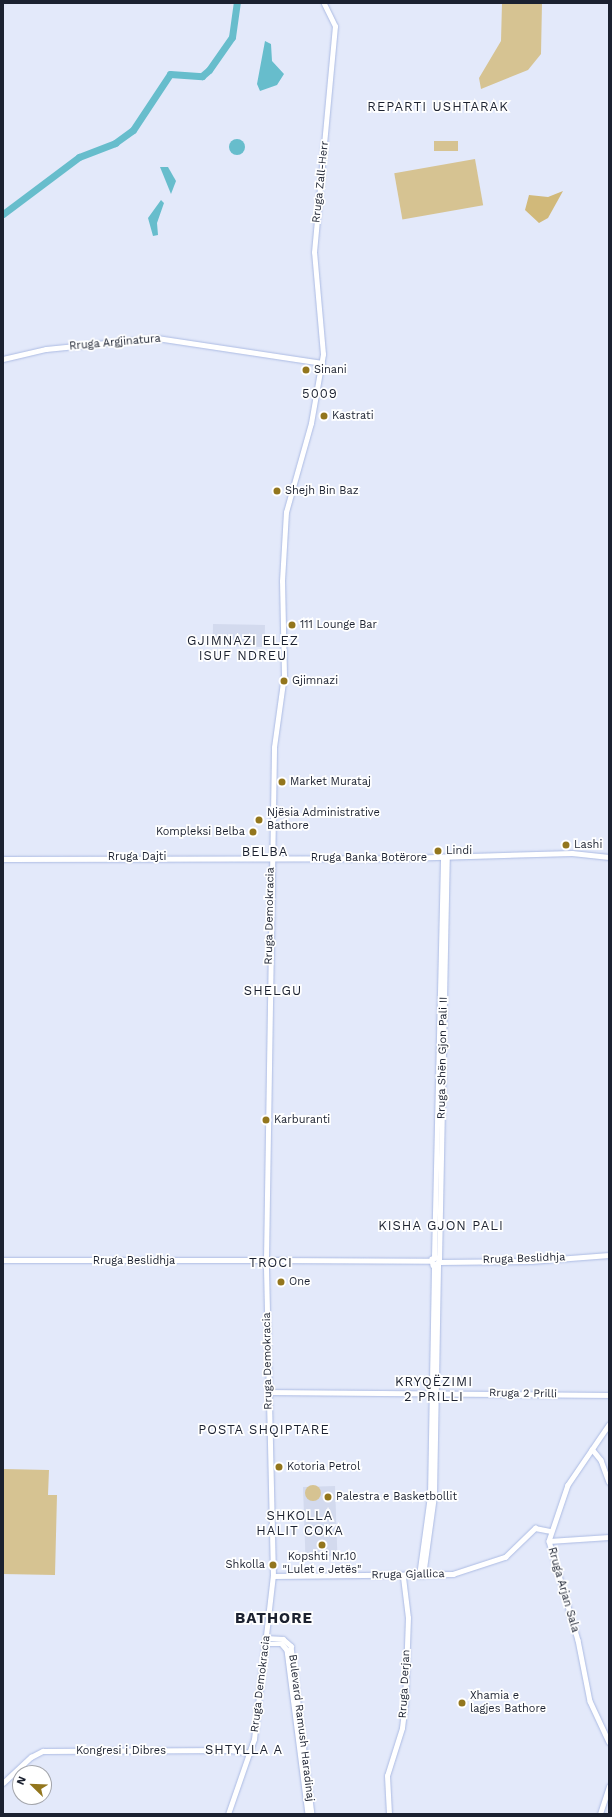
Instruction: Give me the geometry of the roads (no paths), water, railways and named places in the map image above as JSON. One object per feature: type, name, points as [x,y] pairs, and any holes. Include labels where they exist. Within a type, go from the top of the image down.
[{"type":"main road","name":"Rruga Zall-Herr","points":[[322,363],[322,335],[314,252],[335,26],[324,3]]},
{"type":"main road","name":"Rruga Demokracia","points":[[228,1814],[251,1753],[266,1644],[273,1576],[266,1260],[274,747],[285,666],[282,582],[285,525],[311,423],[322,363]]},
{"type":"main road","name":"Rruga Beslidhja","points":[[3,1260],[266,1260]]},
{"type":"street","name":"Rruga Argjinatura","points":[[3,358],[46,348],[157,338],[322,363]]},
{"type":"street","name":"Rruga Banka Botërore","points":[[272,858],[445,857],[572,852],[609,857]]},
{"type":"street","name":"Rruga Shën Gjon Pali II","points":[[421,1576],[434,1502],[436,1261],[445,857]]},
{"type":"street","name":"Rruga Dajti","points":[[3,859],[272,858]]},
{"type":"street","name":"Rruga Beslidhja","points":[[266,1260],[531,1261],[609,1255]]},
{"type":"street","name":"Rruga 2 Prilli","points":[[268,1392],[434,1392],[609,1395]]},
{"type":"street","name":"Rruga Arjan Sala","points":[[609,1425],[568,1485],[551,1531],[549,1541],[578,1640],[590,1701],[609,1742]]},
{"type":"street","points":[[592,1449],[601,1460],[609,1482]]},
{"type":"street","name":"Rruga Gjallica","points":[[273,1576],[403,1577],[421,1576],[478,1567],[505,1557],[535,1528],[551,1531]]},
{"type":"street","points":[[549,1541],[609,1538]]},
{"type":"street","name":"Rruga Derjan","points":[[389,1814],[387,1776],[402,1728],[405,1703],[408,1618],[403,1577]]},
{"type":"street","points":[[266,1638],[279,1638],[279,1644]]},
{"type":"street","name":"Bulevard Ramush Haradinaj","points":[[279,1638],[291,1646],[308,1814]]},
{"type":"street","name":"Bulevard Ramush Haradinaj","points":[[266,1644],[279,1644],[287,1650],[312,1814]]},
{"type":"street","name":"Kongresi i Dibres","points":[[3,1783],[31,1757],[43,1751],[230,1750],[251,1753]]},
{"type":"street","points":[[600,1814],[609,1786]]},
{"type":"water","points":[[265,41],[271,44],[272,61],[284,74],[277,85],[260,91],[257,84]]},
{"type":"water","points":[[237,139],[243,141],[245,147],[243,153],[237,155],[231,153],[229,147],[231,141]]},
{"type":"water","points":[[160,167],[168,167],[176,181],[171,194]]},
{"type":"water","points":[[161,200],[164,203],[157,223],[158,235],[153,236],[148,218]]},
{"type":"waterway","points":[[3,214],[79,157],[115,143],[133,130],[170,74],[202,76],[209,70],[232,37],[237,3]]},
{"type":"place","name":"Sinani","points":[[306,370]]},
{"type":"place","name":"Kastrati","points":[[324,416]]},
{"type":"place","name":"Shejh Bin Baz","points":[[277,491]]},
{"type":"place","name":"111 Lounge Bar","points":[[292,625]]},
{"type":"place","name":"Gjimnazi","points":[[284,681]]},
{"type":"place","name":"Market Murataj","points":[[282,782]]},
{"type":"place","name":"Njësia Administrative Bathore","points":[[259,820]]},
{"type":"place","name":"Kompleksi Belba","points":[[253,832]]},
{"type":"place","name":"Lashi","points":[[566,845]]},
{"type":"place","name":"Lindi","points":[[438,851]]},
{"type":"place","name":"Karburanti","points":[[266,1120]]},
{"type":"place","name":"One","points":[[281,1282]]},
{"type":"place","name":"Kotoria Petrol","points":[[279,1467]]},
{"type":"place","name":"Palestra e Basketbollit","points":[[328,1497]]},
{"type":"place","name":"Kopshti Nr.10 \"Lulet e Jetës\"","points":[[322,1545]]},
{"type":"place","name":"Shkolla","points":[[273,1565]]},
{"type":"place","name":"Xhamia e lagjes Bathore","points":[[462,1703]]},
{"type":"district","name":"REPARTI USHTARAK","points":[[438,107]]},
{"type":"district","name":"5009","points":[[320,394]]},
{"type":"district","name":"GJIMNAZI ELEZ ISUF NDREU","points":[[243,650]]},
{"type":"district","name":"BELBA","points":[[265,852]]},
{"type":"district","name":"SHELGU","points":[[273,991]]},
{"type":"district","name":"KISHA GJON PALI","points":[[441,1226]]},
{"type":"district","name":"TROCI","points":[[271,1263]]},
{"type":"district","name":"KRYQËZIMI 2 PRILLI","points":[[434,1390]]},
{"type":"district","name":"POSTA SHQIPTARE","points":[[264,1430]]},
{"type":"district","name":"SHKOLLA HALIT COKA","points":[[300,1524]]},
{"type":"district","name":"BATHORE","points":[[274,1619]]},
{"type":"district","name":"SHTYLLA A","points":[[244,1750]]}]
